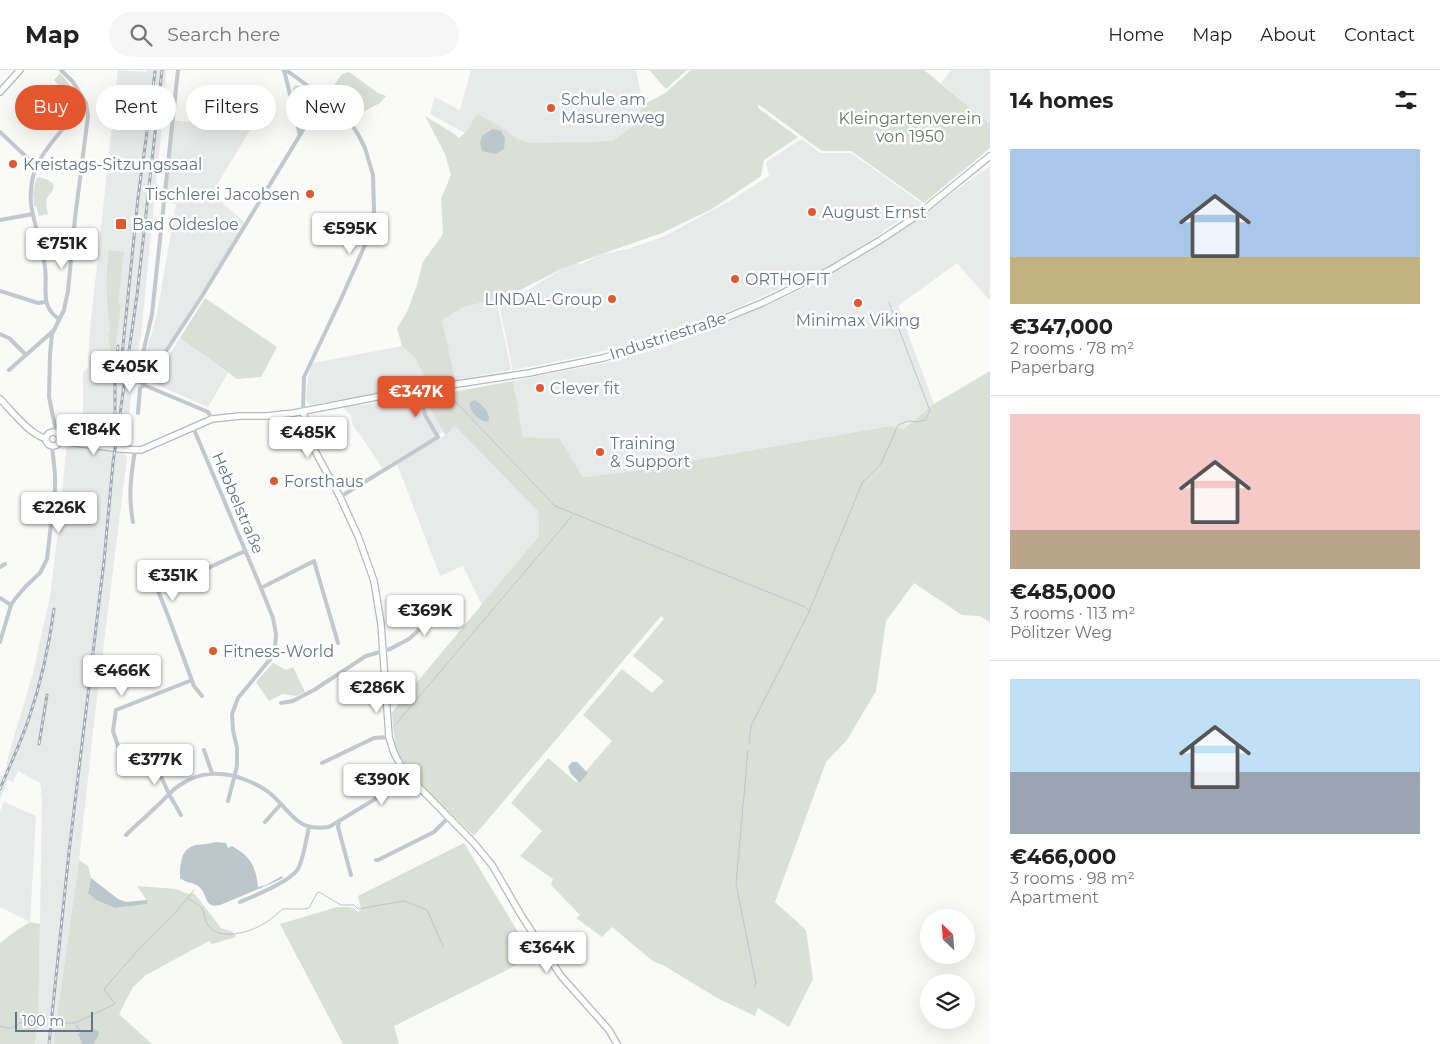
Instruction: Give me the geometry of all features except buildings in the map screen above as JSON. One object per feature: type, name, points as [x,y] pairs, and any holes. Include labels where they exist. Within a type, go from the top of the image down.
[{"type":"main road","points":[[0,92],[20,70]]},
{"type":"main road","name":"Industriestraße","points":[[135,450],[141,450],[212,420],[303,411],[529,372],[603,358],[664,340],[723,319],[780,295],[830,270],[915,217],[990,156]]},
{"type":"main road","points":[[0,399],[28,427],[46,439],[52,446],[60,441],[135,450]]},
{"type":"main road","points":[[303,411],[314,449],[340,497],[358,536],[374,581],[379,603],[389,737],[394,753],[410,778],[473,842],[492,865],[561,976],[608,1030],[617,1044]]},
{"type":"main road","points":[[46,439],[49,433],[55,432],[59,434],[60,441]]},
{"type":"street","points":[[61,70],[75,85]]},
{"type":"street","points":[[178,70],[152,314],[138,378],[144,385],[208,412],[212,420]]},
{"type":"street","points":[[285,70],[306,85]]},
{"type":"street","points":[[285,70],[300,135]]},
{"type":"street","points":[[9,370],[53,330],[64,310],[70,282],[75,218],[88,116],[86,103]]},
{"type":"street","points":[[60,319],[53,315],[45,302],[45,268],[30,191],[37,167],[50,146],[63,130]]},
{"type":"street","points":[[138,413],[140,388],[144,385],[202,296],[303,130]]},
{"type":"street","points":[[303,411],[304,377],[370,234],[374,211],[374,175],[365,148],[355,130]]},
{"type":"street","points":[[0,132],[37,167]]},
{"type":"street","points":[[0,220],[33,214]]},
{"type":"street","points":[[0,291],[38,303],[45,302]]},
{"type":"street","points":[[53,330],[49,397],[55,432]]},
{"type":"street","points":[[0,334],[9,338],[26,355]]},
{"type":"street","points":[[340,497],[438,437],[425,415],[420,390]]},
{"type":"street","points":[[267,416],[308,454]]},
{"type":"street","name":"Hebbelstraße","points":[[193,427],[261,588],[273,618],[276,634],[276,643],[272,657],[238,698],[232,714],[237,748],[237,766],[228,802]]},
{"type":"street","points":[[0,642],[11,606],[26,586],[40,572],[47,559],[55,474],[52,446]]},
{"type":"street","points":[[133,522],[130,484],[135,450]]},
{"type":"street","points":[[202,696],[197,692],[158,591],[245,551]]},
{"type":"street","points":[[261,588],[314,561],[338,643]]},
{"type":"street","points":[[0,567],[5,564]]},
{"type":"street","points":[[0,598],[11,606]]},
{"type":"street","points":[[281,703],[293,701],[335,678],[366,656],[409,639],[442,609],[460,602]]},
{"type":"street","points":[[121,755],[113,731],[116,710],[192,680]]},
{"type":"street","points":[[322,763],[374,738],[389,737]]},
{"type":"street","points":[[204,750],[212,773]]},
{"type":"street","points":[[158,770],[169,794],[182,815]]},
{"type":"street","points":[[126,835],[180,785],[194,777],[212,773],[235,775],[260,786],[302,824],[309,827],[322,828],[329,828],[410,778]]},
{"type":"street","points":[[265,822],[281,804]]},
{"type":"street","points":[[376,860],[434,832],[449,817]]},
{"type":"street","points":[[339,822],[338,826],[351,875]]},
{"type":"street","points":[[240,902],[264,892],[294,875],[299,867],[309,827]]},
{"type":"shaded area","points":[[118,70],[146,72],[147,70],[166,70],[165,85],[116,85]]},
{"type":"shaded area","name":"Schule am Masurenweg","points":[[471,70],[636,70],[643,105],[633,126],[612,141],[530,143],[516,138],[498,125],[465,133],[430,114],[435,97],[460,110]]},
{"type":"shaded area","points":[[952,70],[990,70],[990,124],[941,83]]},
{"type":"shaded area","points":[[176,120],[186,121],[186,130],[250,130],[212,193],[246,224],[147,377],[144,377],[142,376],[141,369],[156,319],[176,204],[166,202],[165,188],[171,130],[176,130]]},
{"type":"shaded area","points":[[492,129],[501,131],[505,138],[504,149],[496,154],[482,151],[480,143],[482,136]]},
{"type":"shaded area","points":[[112,130],[161,130],[141,336],[135,364],[124,454],[127,457],[79,860],[53,1044],[35,1044],[38,1020],[40,924],[42,799],[40,783],[18,771],[13,782],[8,780],[0,800],[0,777],[1,775],[3,776],[7,765],[33,673],[50,596],[68,432],[83,434],[83,372],[88,368],[90,329]]},
{"type":"shaded area","points":[[802,139],[820,153],[851,153],[923,204],[829,267],[702,323],[654,338],[584,356],[513,370],[498,299],[518,296],[573,262],[582,264],[599,255],[628,249],[665,236],[733,199],[769,176],[766,162]]},
{"type":"shaded area","points":[[990,166],[990,301],[957,263],[898,306],[934,404],[902,429],[890,426],[628,472],[583,477],[559,438],[523,437],[513,381],[605,363],[665,347],[785,297],[820,281],[877,247]]},
{"type":"shaded area","points":[[496,298],[511,370],[455,380],[441,320],[461,308]]},
{"type":"shaded area","points":[[180,338],[228,373],[208,407],[151,382]]},
{"type":"shaded area","points":[[402,346],[415,358],[429,385],[310,405],[306,400],[308,377],[313,363]]},
{"type":"shaded area","points":[[425,397],[443,432],[382,468],[353,426],[351,416],[343,407]]},
{"type":"shaded area","points":[[474,400],[487,411],[489,420],[486,422],[480,419],[471,409],[470,403]]},
{"type":"shaded area","points":[[454,424],[538,511],[539,536],[482,605],[463,566],[440,576],[397,464],[450,432]]},
{"type":"shaded area","points":[[572,762],[577,762],[588,773],[580,783],[571,774],[568,767]]},
{"type":"shaded area","points":[[4,802],[36,816],[30,922],[0,907],[0,811]]},
{"type":"shaded area","points":[[216,842],[226,843],[228,848],[232,846],[248,858],[254,867],[258,887],[266,885],[282,876],[283,878],[220,905],[211,905],[198,886],[180,878],[180,868],[184,854],[191,847]]},
{"type":"shaded area","points":[[91,878],[118,899],[126,902],[147,900],[148,902],[147,904],[115,908],[96,900],[88,893]]},
{"type":"shaded area","points":[[94,1029],[99,1034],[94,1044],[82,1044],[78,1034]]},
{"type":"green space","points":[[649,70],[687,70],[666,89]]},
{"type":"green space","name":"Kleingartenverein von 1950","points":[[691,70],[924,70],[990,124],[990,148],[924,203],[851,151],[822,151],[758,104],[758,108],[798,137],[764,160],[761,176],[712,209],[662,233],[563,268],[513,294],[461,308],[442,320],[455,380],[429,385],[415,358],[402,346],[397,328],[407,312],[423,262],[443,234],[441,199],[451,175],[445,154],[425,116],[459,138],[467,131],[477,114],[498,125],[516,138],[530,143],[612,141],[633,126],[643,105],[665,93]]},
{"type":"green space","points":[[349,72],[378,93],[386,96],[380,103],[364,111],[364,85],[334,85],[342,74]]},
{"type":"green space","points":[[60,73],[70,85],[58,85],[54,80]]},
{"type":"green space","points":[[39,177],[50,181],[53,188],[46,200],[48,214],[39,216],[36,206],[34,206],[33,191],[36,179]]},
{"type":"green space","points":[[109,250],[124,252],[118,304],[121,305],[112,361],[108,334],[110,333],[107,292]]},
{"type":"green space","points":[[205,298],[277,347],[261,377],[237,379],[180,338]]},
{"type":"green space","points":[[990,371],[990,622],[979,616],[962,615],[914,583],[886,621],[876,691],[847,740],[826,762],[775,902],[806,930],[813,979],[789,1027],[758,1008],[755,1016],[717,998],[663,965],[654,962],[612,927],[602,937],[576,918],[580,915],[551,885],[553,879],[520,856],[542,831],[511,803],[548,758],[576,782],[580,783],[588,773],[586,771],[612,741],[583,715],[622,669],[652,693],[664,681],[633,656],[664,619],[661,616],[474,836],[413,777],[397,752],[392,712],[539,536],[538,511],[454,425],[450,432],[445,435],[425,397],[513,381],[523,437],[559,438],[583,477],[628,472],[890,426],[903,429],[934,404]]},
{"type":"green space","points":[[273,663],[286,670],[293,667],[305,692],[296,696],[283,694],[269,701],[256,682]]},
{"type":"green space","points":[[464,843],[532,955],[509,969],[394,1026],[399,1044],[343,1044],[280,924],[337,907],[350,907],[358,912],[361,909],[358,896]]},
{"type":"green space","points":[[79,860],[88,866],[91,878],[88,893],[96,900],[115,908],[146,904],[148,902],[137,886],[176,889],[188,894],[194,893],[221,928],[233,932],[236,937],[212,944],[209,941],[146,975],[133,987],[119,1014],[152,1044],[94,1044],[99,1034],[94,1029],[81,1032],[79,1037],[82,1044],[53,1044]]},
{"type":"green space","points":[[30,922],[40,924],[38,1020],[35,1044],[0,1044],[0,943]]},
{"type":"waterway","points":[[809,612],[862,483],[881,464],[898,425],[908,421],[917,422],[925,420],[930,411],[889,303]]},
{"type":"waterway","points":[[451,397],[555,506],[805,607],[809,612],[751,726],[749,743]]},
{"type":"waterway","points":[[395,725],[572,516]]},
{"type":"waterway","points":[[748,750],[736,884],[756,983],[754,988]]},
{"type":"waterway","points":[[60,1023],[75,1023],[115,1004],[104,989],[194,890]]},
{"type":"waterway","points":[[188,898],[201,907],[207,923],[213,930],[227,934],[252,930],[268,921],[283,909],[309,908],[319,892],[341,905],[354,905],[358,909],[404,901],[427,910],[443,946]]},
{"type":"waterway","points":[[0,1026],[11,1028],[21,1022],[34,1021]]},
{"type":"waterway","points":[[76,1025],[81,1032]]},
{"type":"railway","points":[[49,1044],[69,852],[104,561],[113,463],[137,295],[162,70]]},
{"type":"railway","points":[[122,355],[138,198],[155,72]]},
{"type":"railway","points":[[115,414],[115,375],[118,346]]},
{"type":"railway","points":[[0,789],[33,705],[50,637],[54,609]]},
{"type":"railway","points":[[39,744],[47,695]]},
{"type":"place","name":"Schule am Masurenweg","points":[[551,108]]},
{"type":"place","name":"Kreistags-Sitzungssaal","points":[[13,164]]},
{"type":"place","name":"Tischlerei Jacobsen","points":[[310,194]]},
{"type":"place","name":"August Ernst","points":[[812,212]]},
{"type":"place","name":"Bad Oldesloe","points":[[121,224]]},
{"type":"place","name":"ORTHOFIT","points":[[735,279]]},
{"type":"place","name":"LINDAL-Group","points":[[612,299]]},
{"type":"place","name":"Minimax Viking","points":[[858,303]]},
{"type":"place","name":"Clever fit","points":[[540,388]]},
{"type":"place","name":"Training & Support","points":[[600,452]]},
{"type":"place","name":"Forsthaus","points":[[274,481]]},
{"type":"place","name":"Fitness-World","points":[[213,651]]}]
